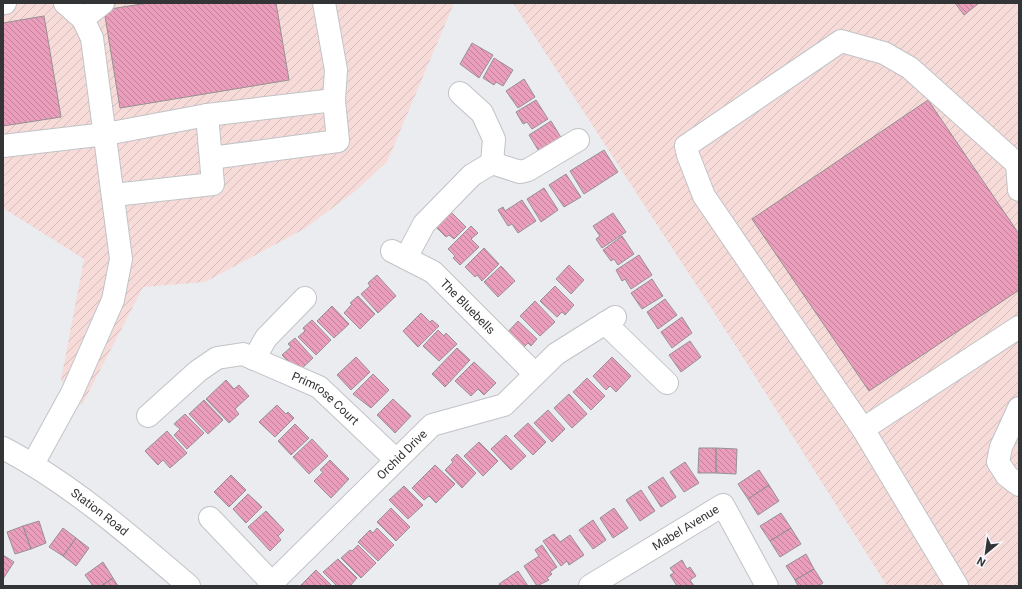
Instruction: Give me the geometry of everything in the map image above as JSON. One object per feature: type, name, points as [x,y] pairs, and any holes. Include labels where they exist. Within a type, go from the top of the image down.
[{"type":"street","points":[[33,464],[72,393],[113,300],[121,259],[106,134],[92,38],[83,19],[65,3]]},
{"type":"street","points":[[83,19],[103,3]]},
{"type":"street","points":[[211,158],[338,140],[334,100],[336,70],[324,3]]},
{"type":"street","points":[[957,586],[863,429],[704,196],[686,146],[841,41],[884,53],[910,68],[1018,164],[1019,190]]},
{"type":"street","points":[[460,93],[482,113],[494,139],[492,163],[520,172],[528,170],[578,140]]},
{"type":"street","points":[[3,146],[106,134],[207,115],[334,100]]},
{"type":"street","points":[[114,195],[213,184],[207,115]]},
{"type":"street","name":"The Bluebells","points":[[492,163],[472,175],[424,224],[399,255],[433,272],[535,374]]},
{"type":"street","points":[[148,416],[198,371],[217,358],[249,356],[305,298]]},
{"type":"street","name":"Orchid Drive","points":[[270,584],[432,425],[504,405],[556,354],[610,320],[667,383]]},
{"type":"street","points":[[863,429],[1019,327]]},
{"type":"street","name":"Primrose Court","points":[[249,356],[319,387],[396,460]]},
{"type":"street","points":[[1019,408],[1000,447],[998,462],[1007,476],[1019,485]]},
{"type":"street","name":"Station Road","points":[[3,448],[33,464],[134,539],[189,586]]},
{"type":"street","name":"Mabel Avenue","points":[[590,586],[723,504],[767,586]]},
{"type":"street","points":[[210,518],[270,584]]},
{"type":"shaded area","points":[[3,3],[454,3],[387,162],[354,192],[304,229],[205,282],[143,287],[82,405],[61,380],[84,259],[3,208]]},
{"type":"shaded area","points":[[513,3],[1019,3],[1019,586],[887,586],[739,351]]},
{"type":"building","points":[[148,3],[276,3],[289,80],[120,108],[104,10]]},
{"type":"building","points":[[955,3],[979,3],[964,15]]},
{"type":"building","points":[[44,16],[61,117],[3,126],[3,23]]},
{"type":"building","points":[[472,43],[493,55],[479,78],[460,64]]},
{"type":"building","points":[[494,58],[513,70],[503,86],[496,82],[494,85],[483,78]]},
{"type":"building","points":[[524,79],[535,97],[518,108],[506,91]]},
{"type":"building","points":[[536,100],[548,119],[532,129],[527,122],[523,124],[516,112]]},
{"type":"building","points":[[928,100],[1019,234],[1019,290],[869,391],[752,219]]},
{"type":"building","points":[[551,121],[562,139],[540,153],[529,135]]},
{"type":"building","points":[[604,150],[618,172],[584,194],[570,171]]},
{"type":"building","points":[[566,174],[581,197],[564,207],[549,185]]},
{"type":"building","points":[[544,188],[558,210],[541,222],[527,199]]},
{"type":"building","points":[[522,200],[536,221],[518,233],[512,224],[508,226],[498,210],[503,207],[505,211]]},
{"type":"building","points":[[451,212],[466,227],[454,239],[449,235],[446,237],[436,227]]},
{"type":"building","points":[[613,213],[626,232],[602,248],[596,239],[600,236],[593,226]]},
{"type":"building","points":[[471,226],[478,233],[471,239],[479,247],[460,265],[453,258],[455,256],[448,249]]},
{"type":"building","points":[[622,236],[634,254],[618,265],[614,259],[611,261],[603,250]]},
{"type":"building","points":[[484,248],[499,264],[482,281],[477,275],[475,277],[465,267]]},
{"type":"building","points":[[639,255],[652,275],[631,289],[625,279],[622,281],[616,270]]},
{"type":"building","points":[[569,265],[584,280],[571,294],[556,279]]},
{"type":"building","points":[[501,266],[515,281],[498,297],[484,282]]},
{"type":"building","points":[[377,275],[396,296],[378,313],[361,294],[370,286],[368,283]]},
{"type":"building","points":[[652,279],[663,296],[642,309],[631,293]]},
{"type":"building","points":[[555,286],[574,305],[565,315],[562,312],[557,317],[540,301]]},
{"type":"building","points":[[358,296],[375,314],[360,329],[344,313],[352,304],[350,303]]},
{"type":"building","points":[[665,299],[677,315],[658,329],[647,312]]},
{"type":"building","points":[[535,301],[555,322],[540,336],[520,316]]},
{"type":"building","points":[[332,306],[349,324],[334,338],[317,321]]},
{"type":"building","points":[[421,313],[430,322],[432,320],[439,326],[418,347],[403,331]]},
{"type":"building","points":[[682,317],[692,333],[672,348],[661,332]]},
{"type":"building","points":[[312,320],[331,340],[316,355],[298,337],[305,331],[303,328]]},
{"type":"building","points":[[518,321],[537,339],[531,346],[528,343],[521,350],[505,335]]},
{"type":"building","points":[[438,330],[444,336],[446,333],[457,344],[439,361],[423,346]]},
{"type":"building","points":[[295,338],[313,358],[298,372],[282,355],[291,347],[288,344]]},
{"type":"building","points":[[690,341],[701,357],[681,372],[669,355]]},
{"type":"building","points":[[457,348],[470,360],[445,387],[432,374]]},
{"type":"building","points":[[356,357],[370,372],[351,390],[337,375]]},
{"type":"building","points":[[612,357],[631,376],[616,392],[610,386],[606,390],[593,376]]},
{"type":"building","points":[[474,362],[496,383],[484,395],[478,389],[471,396],[455,381]]},
{"type":"building","points":[[373,374],[389,390],[371,408],[353,394]]},
{"type":"building","points":[[587,378],[605,396],[591,410],[573,392]]},
{"type":"building","points":[[226,380],[234,389],[239,385],[249,396],[235,409],[239,414],[229,423],[206,399]]},
{"type":"building","points":[[569,394],[587,414],[572,428],[554,408]]},
{"type":"building","points":[[393,399],[411,416],[395,433],[377,415]]},
{"type":"building","points":[[204,400],[223,420],[208,434],[189,414]]},
{"type":"building","points":[[277,405],[286,414],[288,412],[294,418],[275,437],[259,422]]},
{"type":"building","points":[[548,410],[565,429],[552,442],[534,423]]},
{"type":"building","points":[[185,414],[204,433],[187,449],[174,435],[180,429],[174,424]]},
{"type":"building","points":[[528,423],[546,442],[533,455],[514,436]]},
{"type":"building","points":[[295,424],[309,438],[291,455],[278,441]]},
{"type":"building","points":[[167,431],[187,453],[170,468],[163,460],[158,465],[145,451]]},
{"type":"building","points":[[506,435],[526,456],[511,470],[491,449]]},
{"type":"building","points":[[312,439],[328,456],[309,474],[293,457]]},
{"type":"building","points":[[479,442],[498,461],[483,476],[464,456]]},
{"type":"building","points":[[699,448],[716,448],[716,473],[698,473]]},
{"type":"building","points":[[716,448],[737,449],[736,474],[716,473]]},
{"type":"building","points":[[457,454],[476,473],[462,488],[445,470],[453,462],[451,460]]},
{"type":"building","points":[[330,460],[349,479],[331,498],[314,481],[323,472],[320,470]]},
{"type":"building","points":[[685,462],[699,483],[684,492],[670,472]]},
{"type":"building","points":[[435,465],[455,484],[436,503],[429,496],[424,500],[412,488]]},
{"type":"building","points":[[759,470],[769,485],[748,499],[738,484]]},
{"type":"building","points":[[231,475],[246,490],[229,507],[214,492]]},
{"type":"building","points":[[663,477],[676,497],[661,507],[648,487]]},
{"type":"building","points":[[769,485],[779,501],[758,515],[748,499]]},
{"type":"building","points":[[404,486],[423,505],[408,519],[389,500]]},
{"type":"building","points":[[641,490],[655,511],[640,521],[626,500]]},
{"type":"building","points":[[248,494],[262,507],[246,523],[233,509]]},
{"type":"building","points":[[391,508],[410,527],[396,541],[377,522]]},
{"type":"building","points":[[614,508],[628,528],[613,538],[600,518]]},
{"type":"building","points":[[266,511],[284,530],[278,536],[281,540],[270,551],[248,527]]},
{"type":"building","points":[[781,513],[791,528],[770,541],[760,526]]},
{"type":"building","points":[[593,520],[606,540],[593,549],[579,530]]},
{"type":"building","points":[[39,521],[46,543],[31,549],[23,526]]},
{"type":"building","points":[[23,526],[31,549],[15,554],[7,532]]},
{"type":"building","points":[[63,528],[76,538],[63,556],[49,547]]},
{"type":"building","points":[[377,528],[394,545],[378,561],[358,542],[370,530],[373,533]]},
{"type":"building","points":[[791,528],[801,544],[780,557],[770,541]]},
{"type":"building","points":[[554,534],[560,542],[570,535],[584,555],[569,565],[567,561],[561,566],[543,541]]},
{"type":"building","points":[[76,538],[89,548],[76,566],[63,556]]},
{"type":"building","points":[[358,545],[376,563],[361,578],[341,558]]},
{"type":"building","points":[[542,545],[557,567],[550,572],[552,574],[547,578],[549,580],[537,586],[524,566],[539,556],[535,550]]},
{"type":"building","points":[[806,554],[814,569],[795,580],[786,566]]},
{"type":"building","points":[[3,555],[14,562],[3,579]]},
{"type":"building","points":[[338,559],[357,578],[350,586],[337,586],[323,572]]},
{"type":"building","points":[[682,560],[687,569],[690,567],[696,576],[690,580],[694,586],[677,586],[670,575],[674,573],[670,568]]},
{"type":"building","points":[[103,562],[113,578],[101,586],[93,586],[85,575]]},
{"type":"building","points":[[814,569],[823,583],[818,586],[798,586],[795,580]]},
{"type":"building","points":[[316,570],[332,586],[300,586]]},
{"type":"building","points":[[518,571],[528,586],[500,586],[499,584]]},
{"type":"building","points":[[113,578],[118,586],[101,586]]}]
